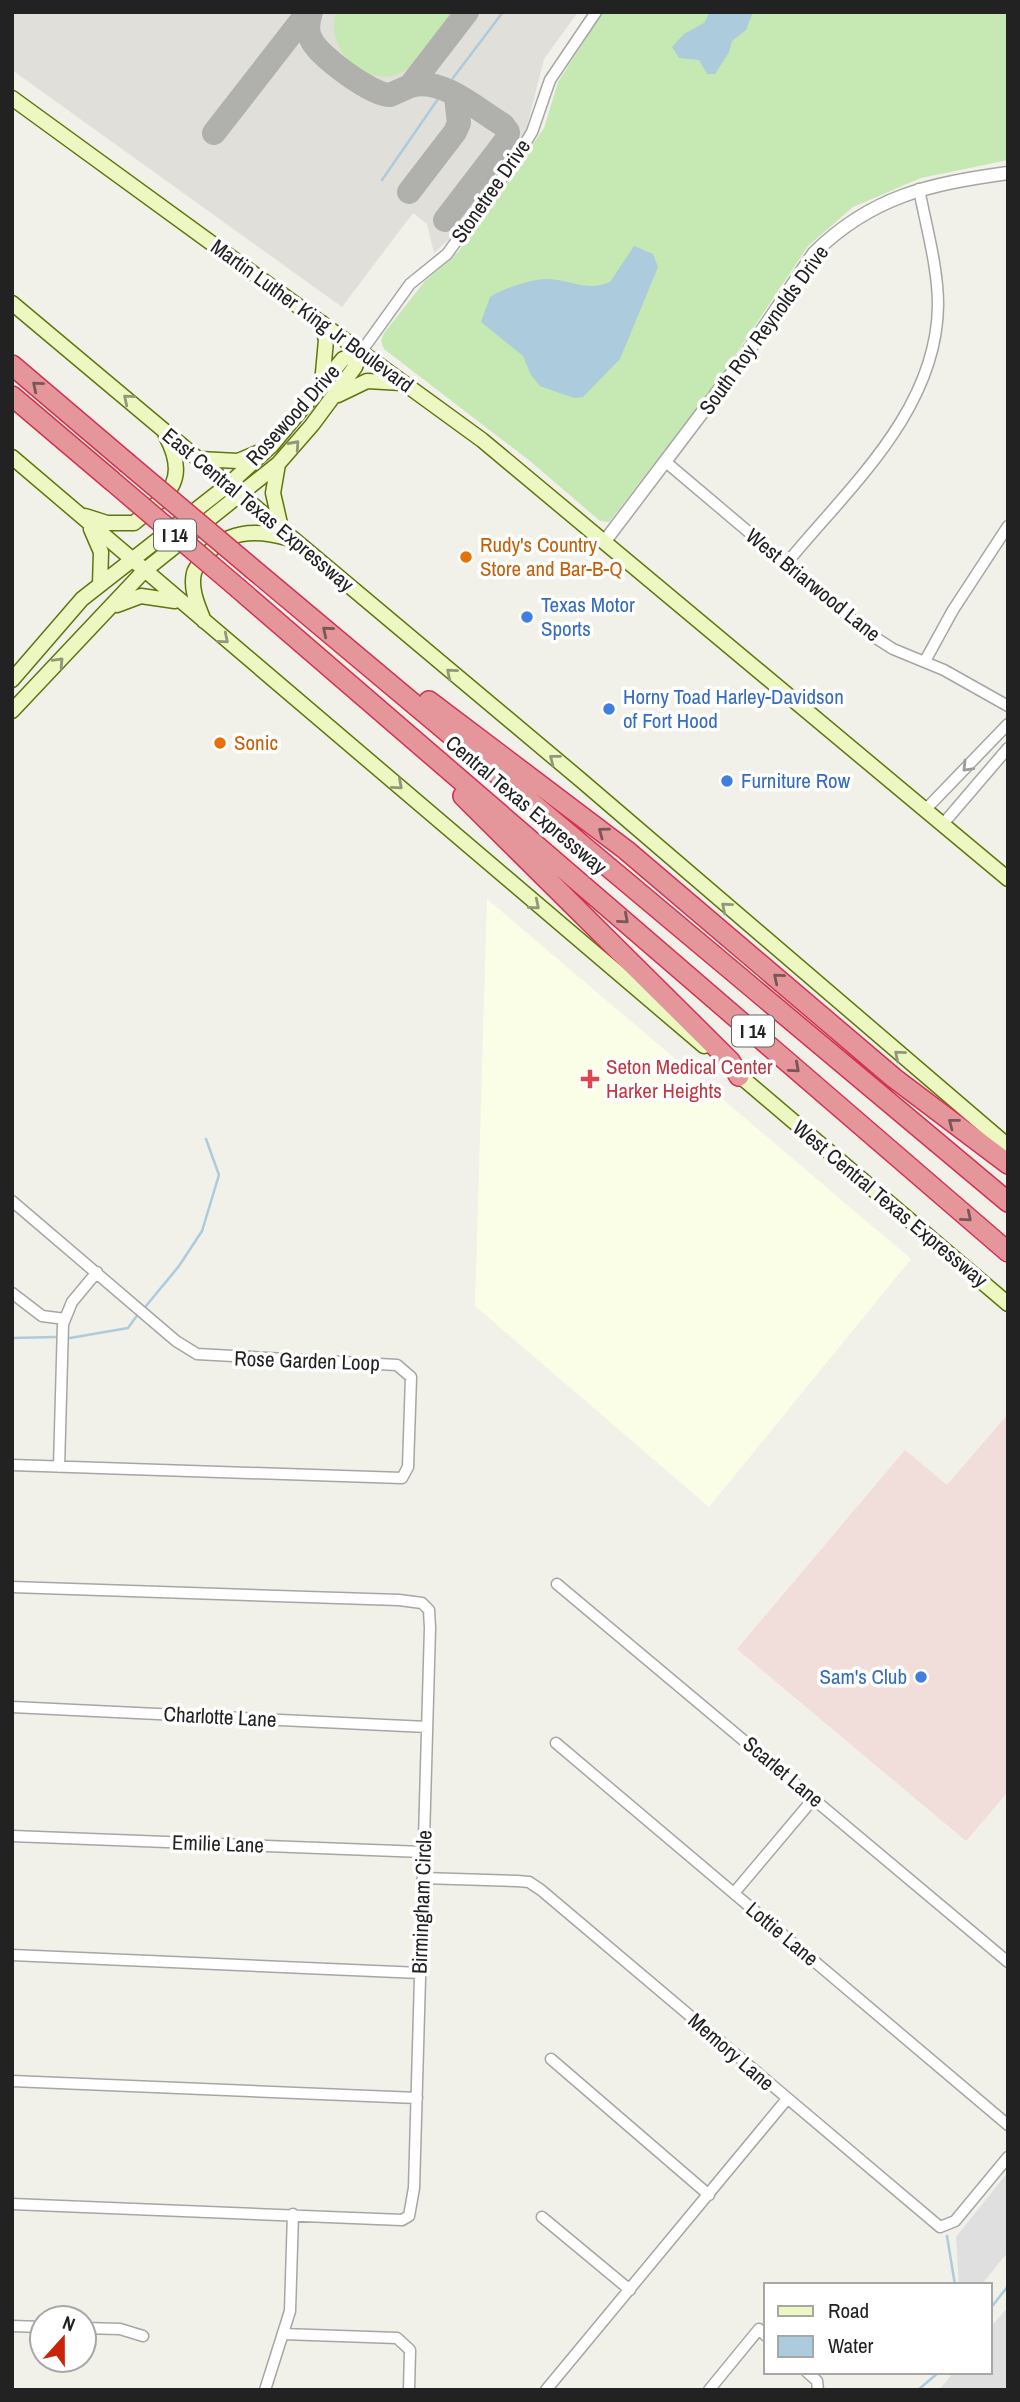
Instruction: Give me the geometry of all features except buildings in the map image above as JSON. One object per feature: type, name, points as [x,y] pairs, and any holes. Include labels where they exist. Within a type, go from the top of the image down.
[{"type":"highway","name":"Central Texas Expressway","points":[[12,365],[1008,1202]]},
{"type":"highway","name":"Central Texas Expressway","points":[[12,396],[1008,1252]]},
{"type":"highway","points":[[365,663],[397,677],[626,850],[894,1077],[1008,1164]]},
{"type":"highway","points":[[430,754],[446,777],[730,1061],[739,1076]]},
{"type":"main road","name":"Martin Luther King Jr Boulevard","points":[[12,98],[488,445],[1008,879]]},
{"type":"main road","name":"East Central Texas Expressway","points":[[12,303],[1008,1146]]},
{"type":"main road","points":[[322,323],[326,340],[322,386]]},
{"type":"main road","name":"Rosewood Drive","points":[[12,680],[82,600],[229,484],[271,446],[343,359],[361,352]]},
{"type":"main road","name":"Rosewood Drive","points":[[12,711],[144,571],[278,464],[331,400],[355,367],[361,352]]},
{"type":"main road","points":[[331,400],[353,386],[367,381],[404,383]]},
{"type":"main road","points":[[82,517],[107,523],[134,523],[156,506],[177,478],[178,458],[161,427]]},
{"type":"main road","points":[[199,459],[238,461],[271,446]]},
{"type":"main road","points":[[12,457],[204,622]]},
{"type":"main road","points":[[204,622],[194,596],[194,571],[213,546],[244,531],[287,534],[273,493],[278,464]]},
{"type":"main road","points":[[82,517],[101,552],[100,585]]},
{"type":"main road","points":[[109,608],[131,598],[152,596],[184,605]]},
{"type":"main road","name":"West Central Texas Expressway","points":[[204,622],[1008,1304]]},
{"type":"street","name":"Stonetree Drive","points":[[361,352],[410,284],[447,254],[515,160],[532,132],[550,80],[596,12]]},
{"type":"street","name":"South Roy Reynolds Drive","points":[[605,541],[667,463],[814,253],[866,210],[919,189],[1008,173]]},
{"type":"street","points":[[786,564],[875,459],[917,393],[928,362],[938,304],[919,189]]},
{"type":"street","name":"West Briarwood Lane","points":[[667,463],[868,633],[893,649],[925,662],[1008,706]]},
{"type":"street","points":[[925,662],[947,620],[1008,526]]},
{"type":"street","points":[[926,809],[1008,724]]},
{"type":"street","points":[[943,824],[1008,748]]},
{"type":"street","name":"Rose Garden Loop","points":[[12,1201],[176,1341],[197,1354],[402,1367],[411,1377],[408,1467],[402,1478],[12,1465]]},
{"type":"street","points":[[59,1467],[65,1319],[72,1302],[97,1272]]},
{"type":"street","points":[[12,1293],[42,1315],[65,1319]]},
{"type":"street","name":"Scarlet Lane","points":[[557,1584],[1008,1962]]},
{"type":"street","name":"Birmingham Circle","points":[[12,1587],[422,1603],[429,1610],[417,2098],[414,2188],[409,2216],[402,2220],[12,2204]]},
{"type":"street","name":"Charlotte Lane","points":[[12,1707],[427,1727]]},
{"type":"street","name":"Lottie Lane","points":[[556,1743],[1008,2125]]},
{"type":"street","points":[[734,1893],[814,1798]]},
{"type":"street","name":"Emilie Lane","points":[[12,1836],[423,1852]]},
{"type":"street","name":"Memory Lane","points":[[423,1878],[529,1882],[541,1890],[940,2227],[955,2221],[1008,2157]]},
{"type":"street","points":[[12,1955],[420,1973]]},
{"type":"street","points":[[551,2059],[709,2195]]},
{"type":"street","points":[[12,2081],[417,2098]]},
{"type":"street","points":[[546,2390],[787,2099]]},
{"type":"street","points":[[265,2390],[290,2311],[293,2214]]},
{"type":"street","points":[[542,2217],[630,2290]]},
{"type":"street","points":[[98,2328],[120,2329],[143,2336]]},
{"type":"street","points":[[709,2390],[758,2329],[764,2334]]},
{"type":"street","points":[[283,2334],[397,2337],[410,2350],[409,2390]]},
{"type":"street","points":[[809,2374],[817,2381],[818,2390]]},
{"type":"shaded area","points":[[15,12],[578,12],[544,59],[525,134],[454,235],[434,253],[427,224],[413,213],[342,307],[12,70],[12,16]]},
{"type":"shaded area","name":"Seton Medical Center Harker Heights","points":[[487,899],[911,1259],[709,1507],[475,1306]]},
{"type":"shaded area","points":[[1008,1414],[1008,1792],[966,1841],[737,1649],[905,1450],[947,1485]]},
{"type":"shaded area","points":[[1008,2172],[1008,2252],[983,2283],[959,2283],[956,2237]]},
{"type":"shaded area","points":[[1008,2307],[1008,2390],[939,2390],[952,2374],[992,2374],[992,2326]]},
{"type":"green space","points":[[336,12],[454,12],[426,52],[412,66],[391,76],[377,76],[352,64],[343,53],[336,41]]},
{"type":"green space","points":[[603,12],[1008,12],[1008,160],[921,178],[853,207],[808,246],[716,384],[609,522],[600,521],[530,461],[384,349],[381,341],[384,333],[425,281],[458,252],[544,128],[558,82]]},
{"type":"water","points":[[710,12],[753,12],[746,30],[732,41],[729,52],[715,74],[707,74],[699,60],[679,58],[672,47],[684,34],[704,23]]},
{"type":"water","points":[[634,246],[653,254],[658,267],[620,359],[583,397],[574,398],[540,386],[531,375],[523,356],[481,322],[490,297],[518,285],[542,279],[587,286],[610,282]]},
{"type":"waterway","points":[[453,78],[503,12]]},
{"type":"waterway","points":[[382,180],[440,96]]},
{"type":"waterway","points":[[146,1306],[179,1266],[202,1231],[219,1175],[206,1139]]},
{"type":"waterway","points":[[70,1338],[128,1328],[136,1317]]},
{"type":"waterway","points":[[12,1338],[55,1337]]},
{"type":"waterway","points":[[947,2236],[955,2283]]},
{"type":"waterway","points":[[992,2306],[1008,2286]]},
{"type":"waterway","points":[[918,2390],[937,2374]]},
{"type":"taxiway","points":[[214,133],[308,12]]},
{"type":"taxiway","points":[[311,12],[309,36],[324,55],[359,82],[390,95],[410,86],[467,12]]},
{"type":"taxiway","points":[[410,86],[422,84],[446,90],[503,125],[508,132],[507,139],[445,220]]},
{"type":"taxiway","points":[[409,192],[455,132],[459,123],[456,97]]},
{"type":"place","name":"Rudy's Country Store and Bar-B-Q","points":[[466,557]]},
{"type":"place","name":"Texas Motor Sports","points":[[527,617]]},
{"type":"place","name":"Horny Toad Harley-Davidson of Fort Hood","points":[[609,709]]},
{"type":"place","name":"Sonic","points":[[220,743]]},
{"type":"place","name":"Furniture Row","points":[[727,781]]},
{"type":"place","name":"Seton Medical Center Harker Heights","points":[[590,1079]]},
{"type":"place","name":"Sam's Club","points":[[921,1677]]}]
